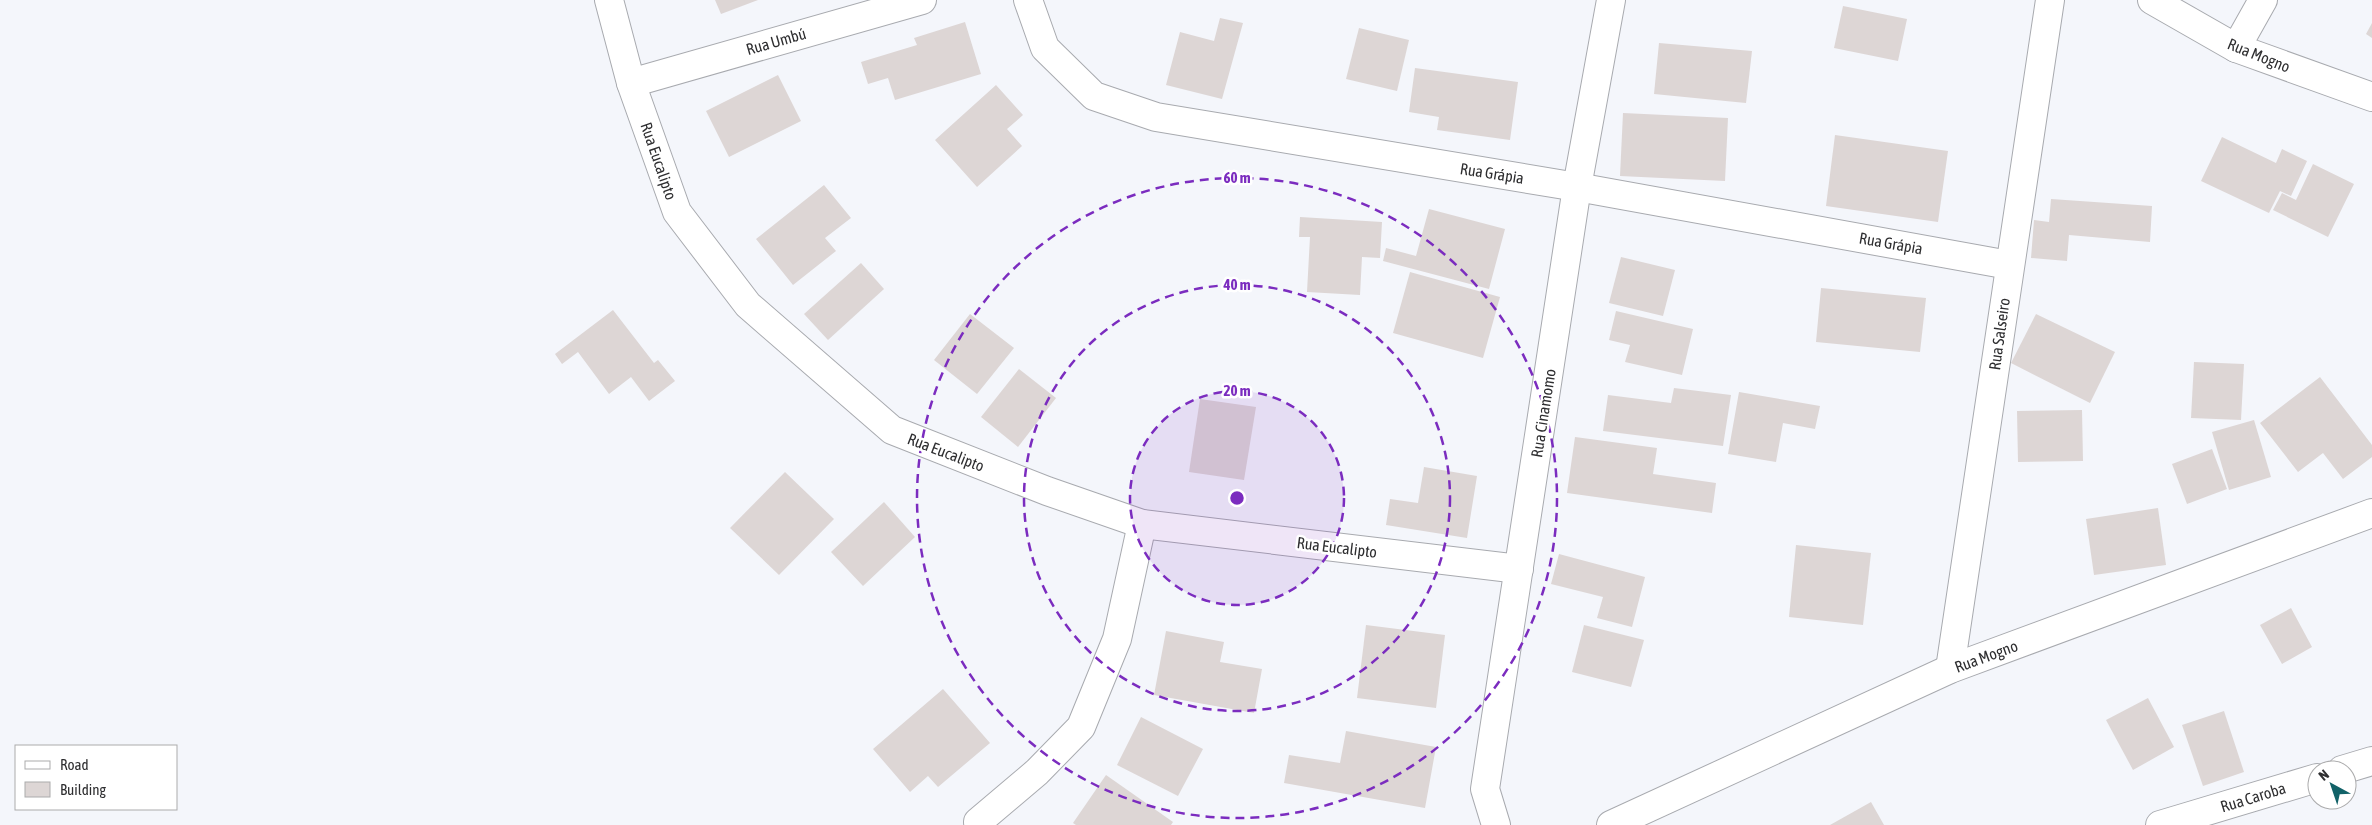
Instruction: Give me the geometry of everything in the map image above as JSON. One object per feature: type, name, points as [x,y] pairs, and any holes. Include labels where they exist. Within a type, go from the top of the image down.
[{"type":"street","name":"Rua Eucalipto","points":[[609,0],[631,83],[677,212],[748,305],[892,430],[1047,491],[1142,524],[1519,569]]},
{"type":"street","name":"Rua Umbú","points":[[631,83],[922,0]]},
{"type":"street","name":"Rua Grápia","points":[[1028,0],[1045,48],[1094,96],[1156,117],[1578,187],[2009,265]]},
{"type":"street","name":"Rua Cinamomo","points":[[1496,825],[1485,789],[1578,187],[1611,0]]},
{"type":"street","name":"Rua Salseiro","points":[[1950,669],[2050,0]]},
{"type":"street","name":"Rua Mogno","points":[[2152,0],[2236,48],[2372,96]]},
{"type":"street","points":[[2236,48],[2263,0]]},
{"type":"street","name":"Rua Mogno","points":[[1611,825],[1950,669],[2372,513]]},
{"type":"street","points":[[978,822],[1038,772],[1081,727],[1117,639],[1142,524]]},
{"type":"street","points":[[2357,766],[2372,761]]},
{"type":"street","name":"Rua Caroba","points":[[2160,825],[2307,781]]},
{"type":"building","points":[[715,0],[758,0],[721,14]]},
{"type":"building","points":[[1843,6],[1907,19],[1898,61],[1834,48]]},
{"type":"building","points":[[1220,18],[1243,23],[1222,99],[1166,85],[1180,32],[1214,41]]},
{"type":"building","points":[[965,22],[981,74],[895,100],[888,78],[868,84],[861,62],[917,45],[914,38]]},
{"type":"building","points":[[2372,23],[2372,38],[2366,34]]},
{"type":"building","points":[[1359,28],[1409,40],[1397,91],[1346,79]]},
{"type":"building","points":[[1659,43],[1752,51],[1746,103],[1654,94]]},
{"type":"building","points":[[1415,68],[1518,82],[1510,140],[1437,130],[1439,117],[1409,112]]},
{"type":"building","points":[[778,75],[801,121],[729,157],[706,111]]},
{"type":"building","points":[[996,85],[1023,115],[1007,129],[1022,146],[977,187],[935,140]]},
{"type":"building","points":[[1623,113],[1728,118],[1725,181],[1620,176]]},
{"type":"building","points":[[1835,135],[1948,151],[1938,222],[1826,206]]},
{"type":"building","points":[[2222,137],[2276,163],[2282,149],[2307,161],[2291,196],[2280,191],[2269,213],[2201,181]]},
{"type":"building","points":[[2313,164],[2354,184],[2328,237],[2273,210],[2282,193],[2296,200]]},
{"type":"building","points":[[824,185],[851,218],[825,238],[836,251],[793,285],[756,239]]},
{"type":"building","points":[[2051,199],[2152,206],[2150,242],[2069,235],[2067,261],[2031,258],[2034,220],[2049,222]]},
{"type":"building","points":[[1429,209],[1505,229],[1489,289],[1383,261],[1386,248],[1416,256]]},
{"type":"building","points":[[1300,217],[1382,222],[1380,258],[1362,257],[1360,295],[1307,292],[1310,237],[1299,237]]},
{"type":"building","points":[[1621,257],[1675,270],[1663,316],[1609,303]]},
{"type":"building","points":[[861,263],[884,289],[828,340],[804,314]]},
{"type":"building","points":[[1410,272],[1500,297],[1483,358],[1393,333]]},
{"type":"building","points":[[1821,288],[1926,298],[1920,352],[1816,342]]},
{"type":"building","points":[[613,310],[654,363],[658,360],[675,381],[649,401],[631,377],[609,394],[578,352],[562,364],[555,354]]},
{"type":"building","points":[[1616,311],[1693,329],[1682,375],[1625,362],[1630,345],[1609,340]]},
{"type":"building","points":[[970,314],[1014,348],[977,394],[934,360]]},
{"type":"building","points":[[2036,314],[2115,352],[2090,403],[2011,363]]},
{"type":"building","points":[[2194,362],[2244,364],[2241,420],[2191,418]]},
{"type":"building","points":[[1019,369],[1056,398],[1018,447],[981,417]]},
{"type":"building","points":[[2320,377],[2372,445],[2372,457],[2343,479],[2323,453],[2298,472],[2260,423]]},
{"type":"building","points":[[1674,388],[1731,395],[1723,446],[1603,431],[1608,395],[1671,403]]},
{"type":"building","points":[[1739,392],[1820,406],[1815,429],[1783,423],[1776,462],[1728,454]]},
{"type":"building","points":[[1200,399],[1256,407],[1244,480],[1189,472]]},
{"type":"building","points":[[2082,410],[2083,461],[2018,462],[2017,411]]},
{"type":"building","points":[[2254,420],[2271,477],[2229,490],[2212,432]]},
{"type":"building","points":[[1575,437],[1657,448],[1653,474],[1716,483],[1712,513],[1567,493]]},
{"type":"building","points":[[2212,449],[2227,489],[2187,504],[2172,464]]},
{"type":"building","points":[[1424,467],[1477,476],[1467,538],[1386,525],[1390,499],[1418,503]]},
{"type":"building","points":[[785,472],[834,519],[779,575],[730,528]]},
{"type":"building","points":[[884,502],[915,537],[863,586],[831,552]]},
{"type":"building","points":[[2158,508],[2166,565],[2094,575],[2086,519]]},
{"type":"building","points":[[1796,545],[1871,553],[1863,625],[1789,617]]},
{"type":"building","points":[[1559,554],[1645,577],[1632,627],[1597,618],[1603,597],[1551,584]]},
{"type":"building","points":[[2291,608],[2312,647],[2282,664],[2260,625]]},
{"type":"building","points":[[1366,625],[1445,635],[1436,708],[1357,698]]},
{"type":"building","points":[[1584,625],[1644,640],[1631,687],[1572,672]]},
{"type":"building","points":[[1166,631],[1224,642],[1220,662],[1262,669],[1254,713],[1154,695]]},
{"type":"building","points":[[943,689],[990,743],[938,787],[928,776],[910,792],[873,749]]},
{"type":"building","points":[[2148,698],[2174,747],[2133,770],[2106,720]]},
{"type":"building","points":[[2224,711],[2244,772],[2203,786],[2182,725]]},
{"type":"building","points":[[1141,717],[1203,749],[1178,796],[1117,765]]},
{"type":"building","points":[[1346,731],[1436,747],[1425,808],[1284,783],[1289,755],[1340,763]]},
{"type":"building","points":[[1106,775],[1173,822],[1171,825],[1076,825],[1073,823]]},
{"type":"building","points":[[1871,802],[1884,825],[1830,825]]}]
